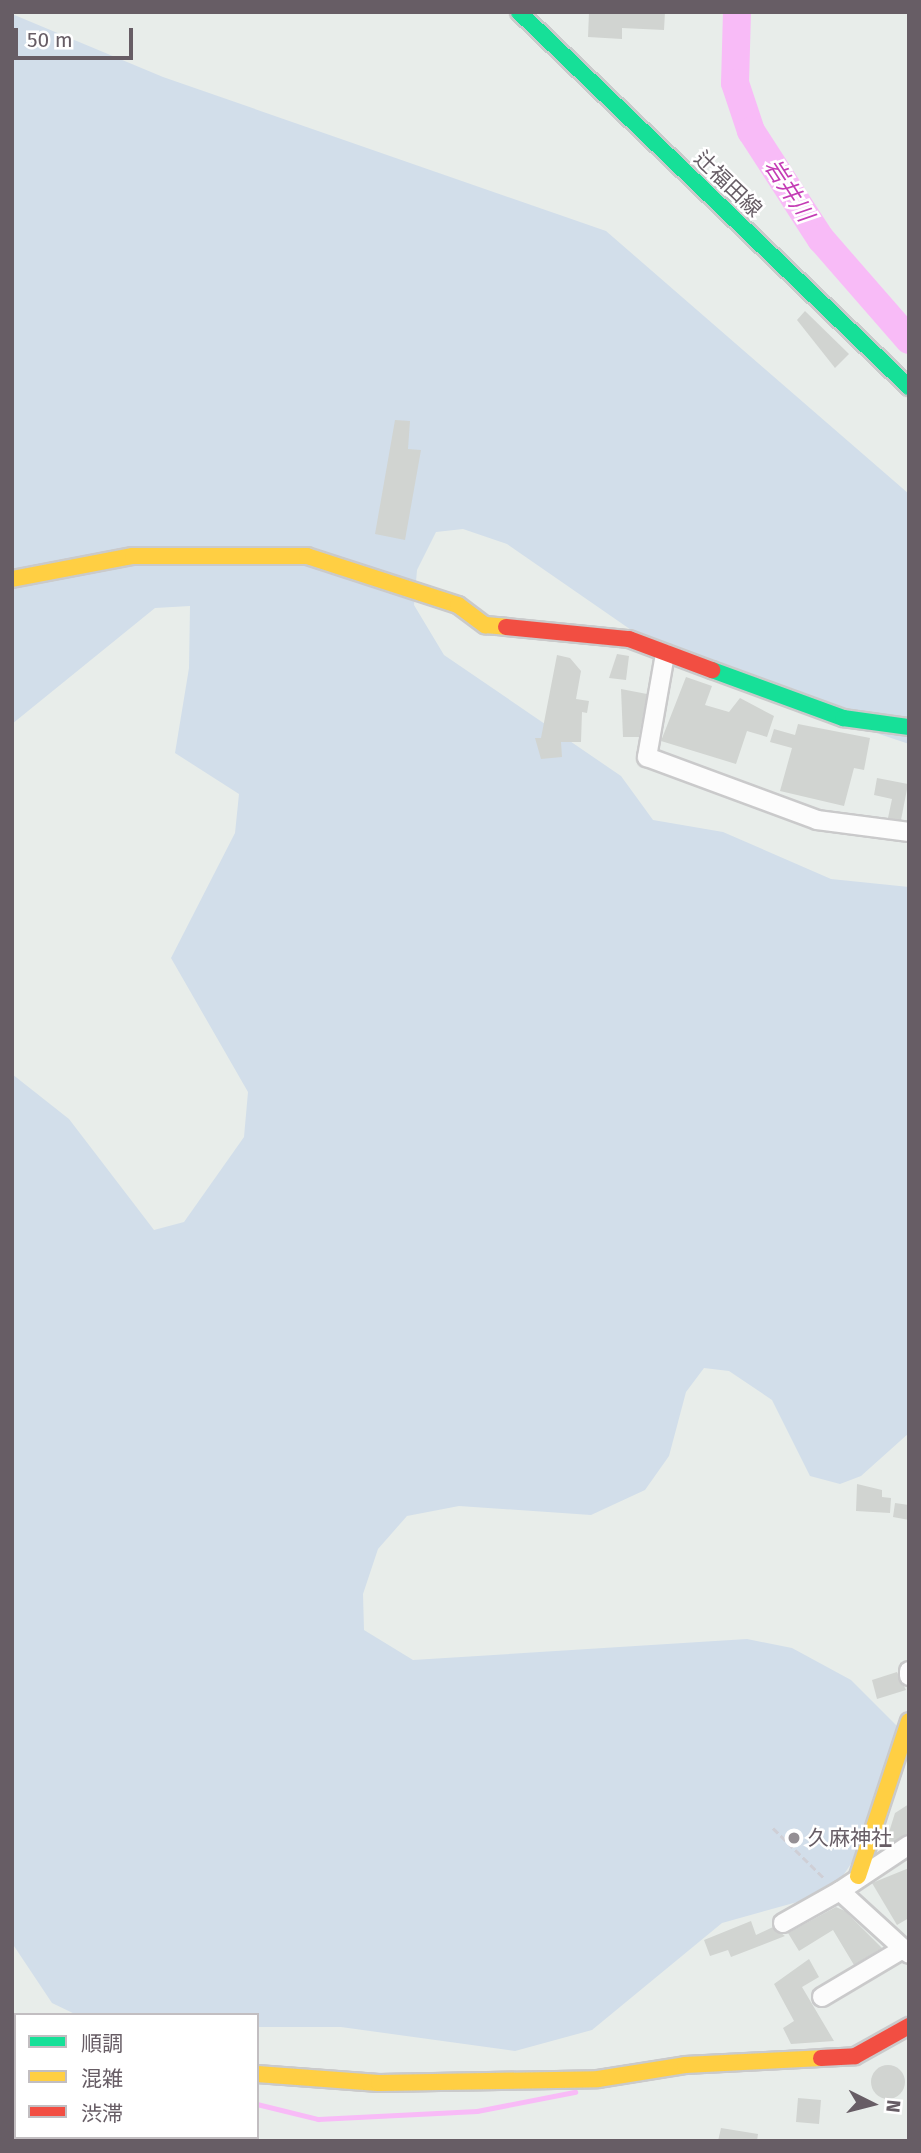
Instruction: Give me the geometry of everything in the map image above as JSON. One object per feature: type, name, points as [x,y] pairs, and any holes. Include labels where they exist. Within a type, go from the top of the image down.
[{"type":"street","name":"辻福田線","points":[[519,12],[909,387]]},
{"type":"street","points":[[12,579],[133,556],[216,551],[307,556],[458,605],[485,625],[605,635],[843,718],[909,727]]},
{"type":"street","points":[[665,654],[648,757],[817,820],[909,832]]},
{"type":"street","points":[[909,1671],[909,1676]]},
{"type":"street","points":[[858,1876],[909,1721]]},
{"type":"street","points":[[783,1923],[839,1892],[858,1876],[909,1845]]},
{"type":"street","points":[[822,1997],[904,1946],[839,1892]]},
{"type":"street","points":[[259,2074],[390,2083],[598,2079],[685,2065],[855,2056],[909,2026]]},
{"type":"path","points":[[773,1828],[839,1892]]},
{"type":"shaded area","points":[[12,14],[163,77],[606,231],[909,494],[909,744],[689,670],[507,544],[463,529],[436,532],[417,570],[414,605],[444,655],[621,776],[653,820],[723,832],[831,879],[909,887],[909,1433],[861,1476],[840,1484],[810,1476],[772,1400],[729,1371],[704,1368],[686,1392],[669,1456],[645,1490],[591,1515],[459,1506],[407,1516],[378,1549],[363,1594],[364,1630],[413,1660],[747,1639],[792,1648],[851,1680],[899,1728],[859,1852],[838,1883],[819,1896],[722,1923],[592,2030],[515,2051],[341,2027],[259,2027],[259,2013],[73,2013],[52,2003],[12,1943],[12,1074],[69,1119],[154,1230],[184,1222],[244,1137],[248,1092],[171,958],[235,833],[239,794],[175,753],[189,668],[190,606],[155,608],[12,724]]},
{"type":"building","points":[[589,12],[665,12],[664,30],[622,28],[622,39],[588,37]]},
{"type":"building","points":[[805,311],[849,354],[835,368],[797,320]]},
{"type":"building","points":[[395,420],[410,421],[408,449],[421,450],[405,540],[375,534]]},
{"type":"building","points":[[617,654],[629,656],[626,680],[609,678]]},
{"type":"building","points":[[557,655],[570,658],[581,671],[576,699],[589,701],[587,713],[582,712],[581,742],[561,742],[562,757],[541,759],[535,738],[541,738]]},
{"type":"building","points":[[686,677],[712,686],[705,705],[729,712],[740,698],[774,716],[767,737],[747,731],[736,764],[661,741]]},
{"type":"building","points":[[621,689],[647,694],[639,737],[623,737]]},
{"type":"building","points":[[798,724],[870,738],[864,770],[854,768],[844,806],[780,791],[792,748],[770,742],[774,729],[795,735]]},
{"type":"building","points":[[877,778],[908,784],[901,820],[888,818],[892,799],[874,795]]},
{"type":"building","points":[[857,1484],[882,1490],[882,1497],[891,1498],[890,1513],[856,1511]]},
{"type":"building","points":[[895,1503],[909,1505],[909,1520],[893,1517]]},
{"type":"building","points":[[897,1672],[906,1690],[877,1699],[872,1680]]},
{"type":"building","points":[[909,1804],[909,1833],[884,1848],[895,1813]]},
{"type":"building","points":[[909,1868],[909,1918],[897,1925],[872,1883]]},
{"type":"building","points":[[836,1907],[845,1911],[882,1948],[854,1965],[833,1930],[799,1951],[788,1933]]},
{"type":"building","points":[[751,1921],[756,1935],[773,1927],[785,1936],[731,1957],[728,1950],[710,1956],[704,1940]]},
{"type":"building","points":[[809,1959],[819,1977],[802,1987],[834,2041],[791,2044],[783,2028],[794,2021],[774,1984]]},
{"type":"building","points":[[888,2065],[900,2070],[905,2082],[900,2094],[888,2099],[876,2094],[871,2082],[876,2070]]},
{"type":"building","points":[[798,2098],[821,2100],[819,2124],[796,2122]]},
{"type":"building","points":[[721,2128],[758,2134],[757,2141],[718,2141]]},
{"type":"waterway","name":"岩井川","points":[[737,12],[735,83],[751,131],[821,239],[909,340]]},
{"type":"waterway","points":[[259,2104],[318,2119],[477,2111],[575,2092]]},
{"type":"traffic: fast","points":[[519,12],[909,387]]},
{"type":"traffic: fast","points":[[712,670],[843,718],[909,727]]},
{"type":"traffic: slow","points":[[12,579],[133,556],[307,556],[458,605],[485,625],[506,627]]},
{"type":"traffic: slow","points":[[858,1876],[909,1721]]},
{"type":"traffic: slow","points":[[259,2074],[379,2083],[598,2079],[685,2065],[821,2058]]},
{"type":"traffic: jam","points":[[506,627],[629,639],[712,670]]},
{"type":"traffic: jam","points":[[821,2058],[855,2056],[909,2026]]},
{"type":"place","name":"久麻神社","points":[[794,1838]]}]
